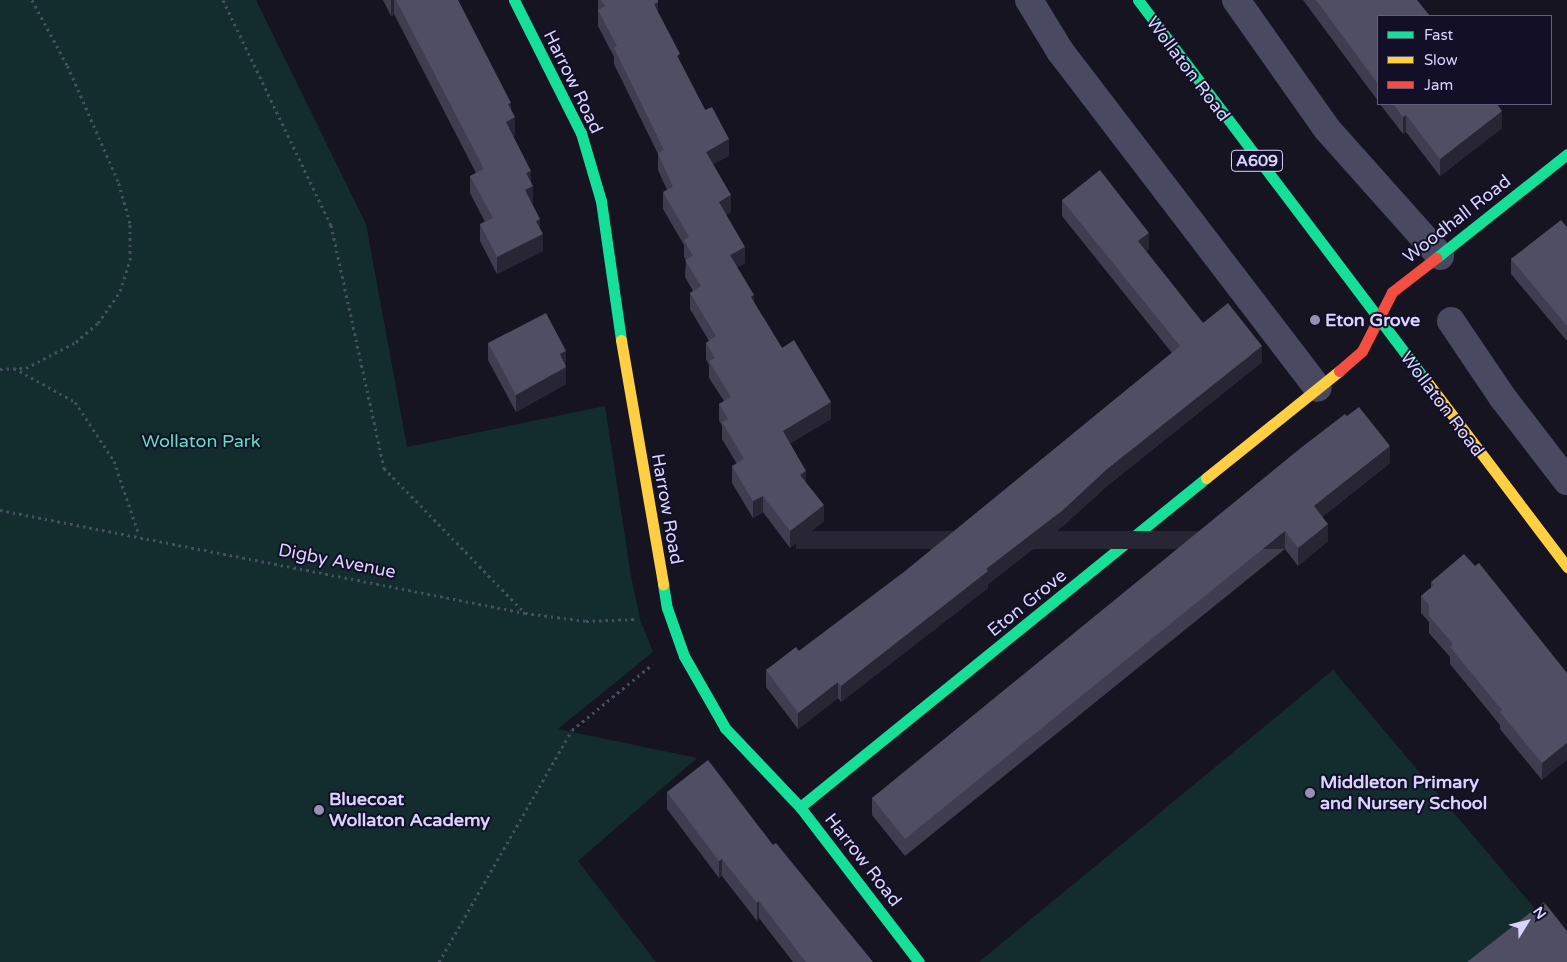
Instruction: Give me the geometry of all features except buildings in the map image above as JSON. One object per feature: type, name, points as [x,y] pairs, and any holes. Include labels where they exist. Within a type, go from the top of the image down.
[{"type":"street","name":"Harrow Road","points":[[514,0],[581,133],[601,201],[627,383],[668,608],[684,656],[725,728],[800,807],[920,962]]},
{"type":"street","points":[[1029,0],[1060,51],[1318,388]]},
{"type":"street","name":"Wollaton Road","points":[[1138,0],[1378,320],[1567,567]]},
{"type":"street","points":[[1236,0],[1328,129],[1440,256]]},
{"type":"street","name":"Woodhall Road","points":[[1378,320],[1392,292],[1567,154]]},
{"type":"street","name":"Eton Grove","points":[[800,807],[1362,351],[1378,320]]},
{"type":"street","points":[[1451,321],[1503,398],[1567,482]]},
{"type":"path","points":[[0,368],[26,368],[76,342],[98,323],[120,291],[130,260],[130,222],[118,181],[79,91],[32,0]]},
{"type":"path","points":[[223,0],[331,226],[384,468],[525,613]]},
{"type":"path","points":[[13,368],[75,402],[114,461],[140,535]]},
{"type":"path","name":"Digby Avenue","points":[[0,510],[140,535],[525,613],[586,621],[631,620],[668,608]]},
{"type":"path","points":[[438,962],[572,730],[659,659],[684,656]]},
{"type":"green space","name":"Wollaton Park","points":[[0,0],[256,0],[366,224],[407,447],[605,406],[631,576],[640,619],[653,652],[558,729],[697,758],[578,861],[656,962],[0,962]]},
{"type":"green space","name":"Middleton Primary and Nursery School","points":[[1333,670],[1542,917],[1486,962],[979,962]]},
{"type":"traffic: fast","points":[[514,0],[581,133],[601,201],[621,340]]},
{"type":"traffic: fast","points":[[1138,0],[1428,383]]},
{"type":"traffic: fast","points":[[1436,258],[1567,154]]},
{"type":"traffic: fast","points":[[800,807],[1206,478]]},
{"type":"traffic: fast","points":[[663,584],[667,608],[684,656],[725,728],[800,807],[919,962]]},
{"type":"traffic: slow","points":[[621,340],[663,584]]},
{"type":"traffic: slow","points":[[1206,478],[1339,371]]},
{"type":"traffic: slow","points":[[1428,383],[1567,567]]},
{"type":"traffic: jam","points":[[1339,371],[1362,351],[1392,292],[1436,258]]},
{"type":"place","name":"Eton Grove","points":[[1315,320]]},
{"type":"place","name":"Middleton Primary and Nursery School","points":[[1310,793]]},
{"type":"place","name":"Bluecoat Wollaton Academy","points":[[319,810]]}]
